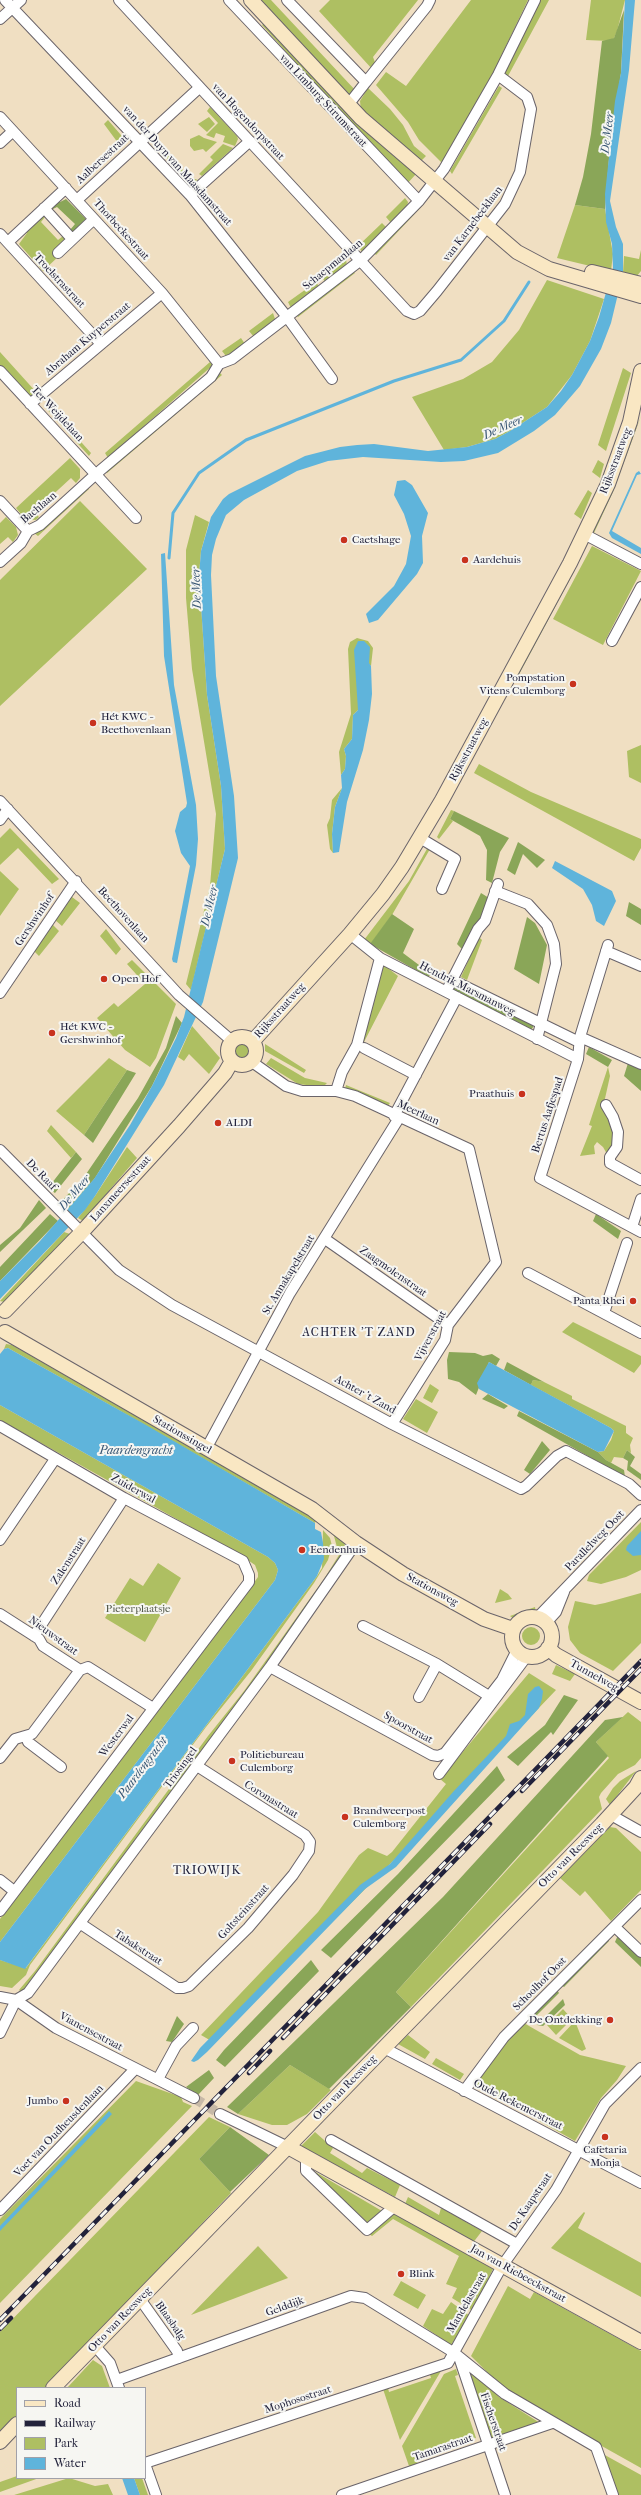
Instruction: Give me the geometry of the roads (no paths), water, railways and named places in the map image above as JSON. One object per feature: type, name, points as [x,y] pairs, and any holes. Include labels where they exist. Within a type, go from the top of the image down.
[{"type":"street","name":"van der Duyn van Maasdamstraat","points":[[5,0],[190,195],[287,317],[332,379]]},
{"type":"street","points":[[0,19],[21,0]]},
{"type":"street","name":"van Hogendorpstraat","points":[[119,0],[199,88],[361,260]]},
{"type":"street","name":"van Limburg Stirumstraat","points":[[229,0],[419,201]]},
{"type":"street","name":"van Limburg Stirumstraat","points":[[251,0],[361,118],[488,225],[517,252],[549,269],[624,285],[641,284]]},
{"type":"street","points":[[288,0],[366,82]]},
{"type":"street","points":[[348,105],[428,6],[430,0]]},
{"type":"street","name":"Schaepmanlaan","points":[[96,474],[211,377],[219,364],[232,359],[361,260],[419,201],[435,180],[498,75],[535,0]]},
{"type":"street","name":"van Karnebeeklaan","points":[[361,260],[407,311],[414,314],[420,311],[437,291],[505,204],[520,172],[528,136],[531,109],[527,97],[498,75]]},
{"type":"street","name":"Aalbersestraat","points":[[77,200],[199,88]]},
{"type":"street","name":"Thorbeckestraat","points":[[0,116],[162,293],[219,364]]},
{"type":"street","points":[[0,143],[13,131]]},
{"type":"street","points":[[190,195],[250,141]]},
{"type":"street","points":[[8,242],[66,188]]},
{"type":"street","points":[[44,208],[72,239]]},
{"type":"street","points":[[58,253],[94,219]]},
{"type":"street","name":"Troelstrastraat","points":[[0,234],[101,344]]},
{"type":"street","name":"van Limburg Stirumstraat","points":[[624,285],[641,296]]},
{"type":"street","name":"Abraham Kuyperstraat","points":[[30,404],[162,293]]},
{"type":"street","name":"Ter Weijdelaan","points":[[0,371],[136,518]]},
{"type":"street","name":"Rijksstraatweg","points":[[252,1041],[350,934],[398,872],[420,838],[584,534],[608,484],[630,422],[641,371]]},
{"type":"street","name":"Rijksstraatweg","points":[[630,422],[641,407]]},
{"type":"street","name":"Bachlaan","points":[[0,562],[21,543],[28,531],[40,525],[96,474]]},
{"type":"street","points":[[0,501],[28,531]]},
{"type":"street","points":[[584,534],[641,564]]},
{"type":"street","points":[[612,641],[641,587]]},
{"type":"street","name":"Beethovenlaan","points":[[0,801],[185,1000],[201,1016],[232,1041]]},
{"type":"street","points":[[0,820],[8,809]]},
{"type":"street","points":[[420,838],[455,859],[442,889]]},
{"type":"street","name":"Gershwinhof","points":[[0,993],[76,881]]},
{"type":"street","points":[[446,991],[478,929],[485,921],[496,888],[528,904],[547,925],[554,944],[556,964],[537,1039]]},
{"type":"street","name":"Hendrik Marsmanweg","points":[[350,934],[380,958],[578,1059]]},
{"type":"street","name":"Bertus Aafjespad","points":[[636,1229],[540,1178],[578,1059],[579,1040],[607,948],[641,966]]},
{"type":"street","points":[[336,1091],[342,1072],[357,1045],[380,958]]},
{"type":"street","name":"Hendrik Marsmanweg","points":[[452,980],[579,1040],[641,1064]]},
{"type":"street","name":"St. Annakapelstraat","points":[[206,1449],[290,1293],[325,1239],[397,1117],[416,1075],[457,997]]},
{"type":"street","points":[[243,1037],[252,1041],[256,1048],[256,1055],[252,1062],[246,1065],[238,1065],[232,1061],[229,1048],[232,1041],[243,1037]]},
{"type":"street","points":[[364,1048],[416,1075]]},
{"type":"street","name":"Lanxmeersestraat","points":[[3,1310],[77,1229],[179,1126],[225,1072],[232,1061]]},
{"type":"street","name":"Meerlaan","points":[[252,1062],[286,1086],[302,1091],[336,1091],[355,1096],[468,1149],[496,1262]]},
{"type":"street","points":[[606,1105],[614,1117],[618,1132],[617,1148],[610,1158],[610,1163],[641,1180]]},
{"type":"street","name":"De Raaf","points":[[0,1150],[77,1229]]},
{"type":"street","points":[[636,1229],[641,1199]]},
{"type":"street","name":"Achter 't Zand","points":[[77,1229],[119,1270],[172,1305],[259,1350],[392,1424],[521,1489],[557,1456],[566,1451],[629,1484],[641,1495]]},
{"type":"street","name":"Zaagmolenstraat","points":[[325,1239],[448,1325]]},
{"type":"street","points":[[604,1313],[627,1244]]},
{"type":"street","name":"Vijverstraat","points":[[392,1424],[445,1340],[448,1325],[496,1262]]},
{"type":"street","points":[[528,1273],[641,1333]]},
{"type":"street","points":[[2,1334],[9,1320],[3,1310]]},
{"type":"street","name":"Stationssingel","points":[[2,1334],[312,1509],[356,1543]]},
{"type":"street","name":"Zuiderwal","points":[[0,1426],[124,1498],[243,1561],[249,1575]]},
{"type":"street","points":[[0,1540],[55,1459]]},
{"type":"street","name":"Zalenstraat","points":[[34,1636],[124,1498]]},
{"type":"street","name":"Parallelweg Oost","points":[[542,1620],[556,1612],[566,1589],[641,1510]]},
{"type":"street","name":"Stationsweg","points":[[356,1543],[403,1574],[484,1619],[513,1629]]},
{"type":"street","name":"Triosingel","points":[[16,2000],[28,1994],[81,1924],[270,1667],[356,1543]]},
{"type":"street","name":"Westerwal","points":[[0,1911],[249,1582],[249,1575]]},
{"type":"street","name":"Nieuwstraat","points":[[0,1614],[40,1639],[43,1646],[80,1670],[88,1667],[154,1708]]},
{"type":"street","points":[[520,1620],[542,1620],[552,1635],[548,1648],[539,1655],[522,1653],[512,1640],[513,1629],[520,1620]]},
{"type":"street","points":[[363,1626],[437,1664],[489,1696]]},
{"type":"street","name":"Tunnelweg","points":[[548,1648],[556,1655],[641,1702]]},
{"type":"street","points":[[439,1774],[522,1653]]},
{"type":"street","name":"Spoorstraat","points":[[270,1667],[432,1755],[438,1756],[445,1753],[522,1653]]},
{"type":"street","points":[[419,1697],[437,1664]]},
{"type":"street","points":[[0,1758],[15,1740],[32,1734],[80,1670]]},
{"type":"street","points":[[26,1736],[28,1742],[61,1767]]},
{"type":"street","name":"Coronastraat","points":[[197,1766],[305,1835],[310,1842]]},
{"type":"street","name":"Otto van Reesweg","points":[[54,2387],[611,1815],[639,1783]]},
{"type":"street","points":[[611,1815],[641,1832]]},
{"type":"street","name":"Goltsteinstraat","points":[[183,1988],[189,1986],[255,1920],[297,1869],[309,1851],[310,1842]]},
{"type":"street","points":[[0,1880],[14,1891]]},
{"type":"street","name":"Schoolhof Oost","points":[[464,2091],[504,2037],[641,1900]]},
{"type":"street","name":"Tabakstraat","points":[[81,1924],[177,1988],[183,1988]]},
{"type":"street","points":[[615,1927],[641,1952]]},
{"type":"street","points":[[0,1997],[16,2000],[0,2033]]},
{"type":"street","name":"Vianensestraat","points":[[16,2000],[56,2028],[194,2098]]},
{"type":"street","points":[[158,2079],[176,2046],[193,2028]]},
{"type":"street","name":"Oude Rekemerstraat","points":[[384,2048],[641,2183]]},
{"type":"street","name":"De Kaapstraat","points":[[502,2266],[556,2190],[605,2104],[641,2068]]},
{"type":"street","name":"Voet van Oudheusdenlaan","points":[[0,2210],[135,2069]]},
{"type":"street","points":[[220,2114],[288,2147]]},
{"type":"street","points":[[332,2140],[517,2244]]},
{"type":"street","name":"Jan van Riebeeckstraat","points":[[288,2147],[641,2342]]},
{"type":"street","points":[[306,2157],[306,2171],[367,2230],[395,2206]]},
{"type":"street","name":"Mandelastraat","points":[[456,2355],[502,2266]]},
{"type":"street","name":"Gelddijk","points":[[118,2384],[179,2358],[351,2296],[365,2298],[456,2355],[505,2394],[596,2448],[614,2495]]},
{"type":"street","name":"Blaasbalg","points":[[140,2299],[177,2351],[179,2358]]},
{"type":"street","points":[[95,2346],[110,2363],[118,2384]]},
{"type":"street","name":"Fischerstraat","points":[[456,2355],[505,2495]]},
{"type":"street","name":"Mophosostraat","points":[[146,2464],[448,2363],[456,2355]]},
{"type":"street","name":"Tamarastraat","points":[[342,2495],[552,2423]]},
{"type":"street","points":[[0,2442],[16,2425]]},
{"type":"street","points":[[146,2467],[156,2495]]},
{"type":"water","points":[[625,0],[635,0],[629,70],[610,201],[616,227],[623,244],[623,273],[611,323],[601,349],[580,386],[555,415],[534,431],[498,453],[464,461],[441,462],[363,457],[328,461],[297,471],[244,500],[226,515],[216,539],[212,555],[211,575],[216,676],[234,796],[238,858],[203,1002],[164,1085],[95,1196],[85,1210],[0,1299],[0,1281],[40,1241],[94,1179],[130,1125],[152,1086],[176,1038],[184,1017],[225,849],[221,786],[207,695],[199,575],[201,551],[211,517],[223,499],[229,494],[305,456],[340,447],[374,444],[428,451],[467,447],[495,439],[510,431],[547,407],[561,391],[572,375],[590,341],[599,317],[613,268],[612,244],[606,222],[605,194],[615,101],[621,73]]},
{"type":"water","points":[[639,471],[641,474],[637,475],[612,531],[641,548],[641,554],[612,538],[609,533],[636,473]]},
{"type":"water","points":[[405,480],[412,485],[428,513],[422,536],[423,563],[417,574],[378,620],[369,623],[366,614],[394,586],[406,564],[411,536],[404,514],[394,495],[397,481]]},
{"type":"water","points":[[165,553],[174,685],[196,805],[198,839],[196,865],[177,963],[173,962],[172,959],[190,866],[181,853],[175,831],[180,812],[186,807],[187,803],[164,656],[161,554]]},
{"type":"water","points":[[358,641],[364,641],[370,647],[369,663],[371,666],[372,694],[369,720],[363,750],[347,802],[339,852],[333,853],[332,834],[335,807],[342,788],[341,775],[345,769],[346,756],[344,749],[352,739],[353,715],[358,710],[354,650]]},
{"type":"water","points":[[555,861],[612,891],[616,901],[604,926],[596,921],[592,905],[583,889],[552,868]]},
{"type":"water","name":"Paardengracht","points":[[8,1348],[146,1425],[315,1523],[315,1529],[321,1532],[324,1559],[317,1576],[25,1969],[0,1960],[0,1942],[275,1580],[278,1570],[275,1563],[268,1557],[0,1405],[0,1354],[4,1349]]},
{"type":"water","points":[[489,1362],[611,1428],[614,1431],[604,1451],[598,1452],[479,1389],[477,1383]]},
{"type":"water","points":[[641,1531],[641,1555],[633,1556],[626,1550],[627,1546]]},
{"type":"water","points":[[539,1686],[543,1691],[539,1708],[396,1867],[365,1889],[207,2052],[198,2060],[194,2062],[191,2061],[200,2048],[360,1885],[390,1864],[453,1792],[506,1736],[510,1724],[519,1721],[525,1715],[528,1694],[535,1687]]},
{"type":"water","points":[[109,2111],[112,2114],[0,2231],[0,2226]]},
{"type":"water","points":[[122,2479],[134,2479],[140,2495],[128,2495]]},
{"type":"waterway","points":[[169,558],[173,513],[199,473],[246,440],[394,381],[461,360],[504,321],[529,282]]},
{"type":"tunnel","points":[[194,2098],[220,2114]]},
{"type":"railway","points":[[0,2320],[641,1661]]},
{"type":"railway","points":[[522,1791],[641,1669]]},
{"type":"railway","points":[[283,2038],[490,1824]]},
{"type":"railway","points":[[249,2073],[270,2051]]},
{"type":"railway","points":[[0,2329],[11,2318]]},
{"type":"place","name":"Caetshage","points":[[344,540]]},
{"type":"place","name":"Aardehuis","points":[[465,560]]},
{"type":"place","name":"Pompstation Vitens Culemborg","points":[[573,684]]},
{"type":"place","name":"Hét KWC - Beethovenlaan","points":[[93,723]]},
{"type":"place","name":"Open Hof","points":[[104,979]]},
{"type":"place","name":"Hét KWC - Gershwinhof","points":[[52,1033]]},
{"type":"place","name":"Praathuis","points":[[522,1094]]},
{"type":"place","name":"ALDI","points":[[218,1123]]},
{"type":"place","name":"Panta Rhei","points":[[633,1301]]},
{"type":"place","name":"Eendenhuis","points":[[302,1550]]},
{"type":"place","name":"Politiebureau Culemborg","points":[[232,1761]]},
{"type":"place","name":"Brandweerpost Culemborg","points":[[345,1817]]},
{"type":"place","name":"De Ontdekking","points":[[610,2020]]},
{"type":"place","name":"Jumbo","points":[[66,2101]]},
{"type":"place","name":"Cafetaria Monja","points":[[605,2137]]},
{"type":"place","name":"Blink","points":[[401,2274]]},
{"type":"district","name":"ACHTER 'T ZAND","points":[[359,1333]]},
{"type":"district","name":"TRIOWIJK","points":[[207,1871]]},
{"type":"water label","name":"De Meer","points":[[608,133]]},
{"type":"water label","name":"De Meer","points":[[503,428]]},
{"type":"water label","name":"De Meer","points":[[197,588]]},
{"type":"water label","name":"De Meer","points":[[210,906]]},
{"type":"water label","name":"De Meer","points":[[75,1193]]},
{"type":"park label","name":"Pieterplaatsje","points":[[138,1609]]}]
